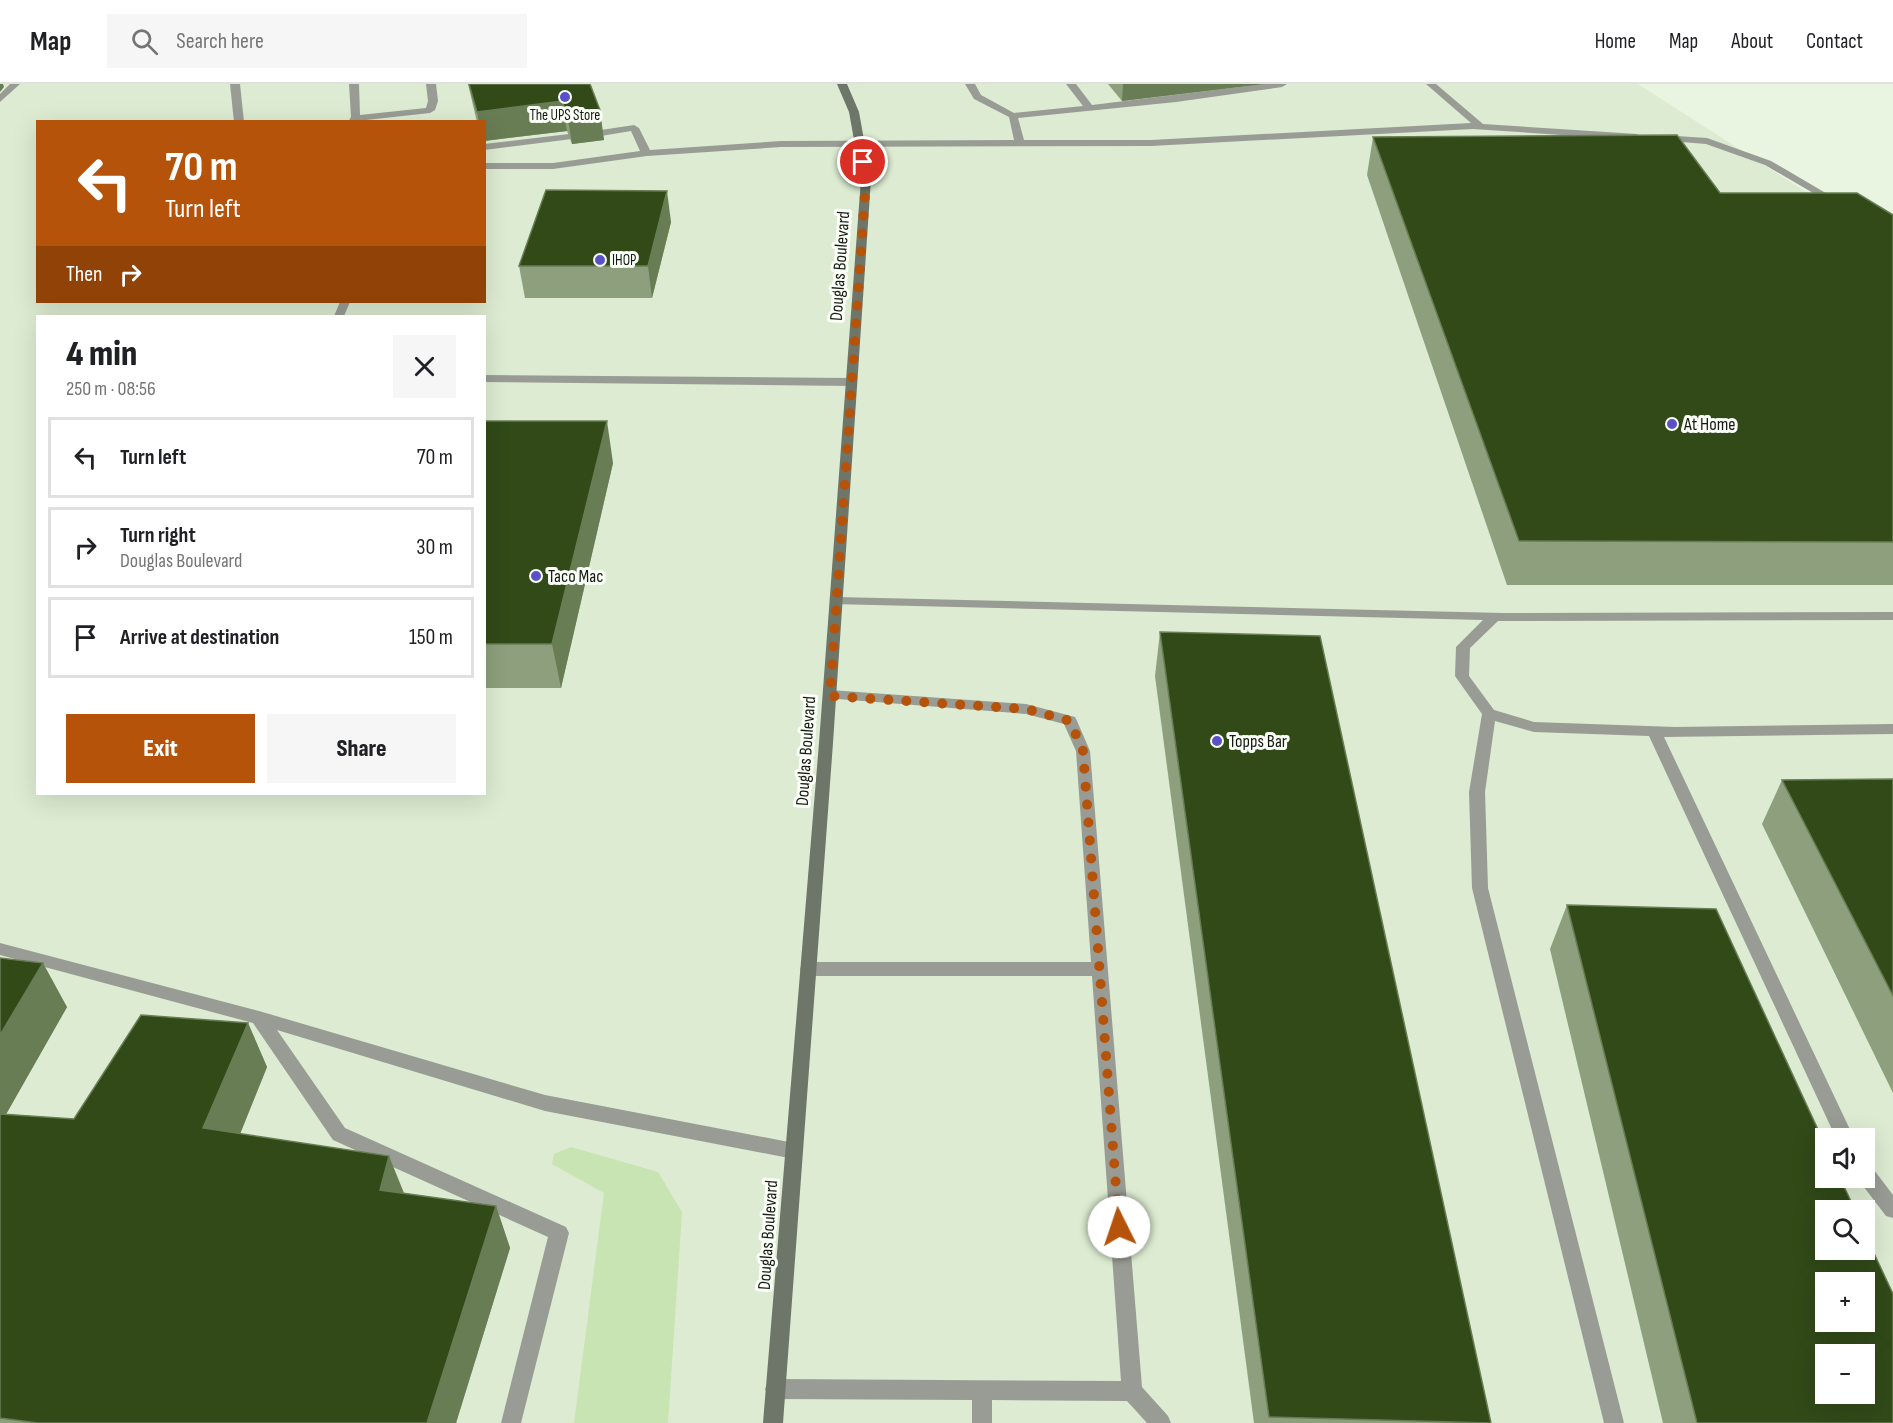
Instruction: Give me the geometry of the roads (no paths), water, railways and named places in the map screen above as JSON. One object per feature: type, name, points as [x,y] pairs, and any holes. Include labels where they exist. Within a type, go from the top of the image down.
[{"type":"main road","name":"Douglas Boulevard","points":[[772,1423],[830,696],[866,179],[854,112],[842,84]]},
{"type":"lane","points":[[0,99],[15,84]]},
{"type":"lane","points":[[235,84],[239,120]]},
{"type":"lane","points":[[354,84],[354,120],[429,110],[433,101],[431,84]]},
{"type":"lane","points":[[970,84],[977,97],[1012,116],[1176,99],[1282,84]]},
{"type":"lane","points":[[1071,84],[1090,108]]},
{"type":"lane","points":[[1431,84],[1480,126]]},
{"type":"lane","points":[[1012,116],[1020,144]]},
{"type":"lane","points":[[486,166],[553,166],[647,153],[781,144],[1151,143],[1480,126],[1707,141],[1768,163],[1844,207]]},
{"type":"lane","points":[[601,133],[634,128],[640,144],[647,153]]},
{"type":"lane","points":[[486,147],[569,137]]},
{"type":"lane","points":[[486,157],[546,157],[640,144]]},
{"type":"lane","points":[[486,378],[852,382]]},
{"type":"lane","points":[[837,601],[1506,617]]},
{"type":"lane","points":[[1893,616],[1494,617],[1463,647],[1462,676],[1489,714],[1534,728],[1654,732],[1893,729]]},
{"type":"lane","points":[[830,696],[1026,709],[1070,721],[1083,751],[1132,1391],[1161,1423]]},
{"type":"lane","points":[[1489,714],[1477,792],[1480,888],[1614,1423]]},
{"type":"lane","points":[[1654,732],[1840,1128]]},
{"type":"lane","points":[[0,949],[259,1018],[545,1103],[794,1151]]},
{"type":"lane","points":[[808,969],[1099,969]]},
{"type":"lane","points":[[259,1018],[339,1134],[559,1233],[511,1423]]},
{"type":"lane","points":[[1875,1186],[1893,1210]]},
{"type":"lane","points":[[775,1389],[1132,1391]]},
{"type":"lane","points":[[982,1390],[982,1423]]},
{"type":"place","name":"The UPS Store","points":[[565,97]]},
{"type":"place","name":"IHOP","points":[[600,260]]},
{"type":"place","name":"At Home","points":[[1672,424]]},
{"type":"place","name":"Taco Mac","points":[[536,576]]},
{"type":"place","name":"Topps Bar","points":[[1217,741]]}]
